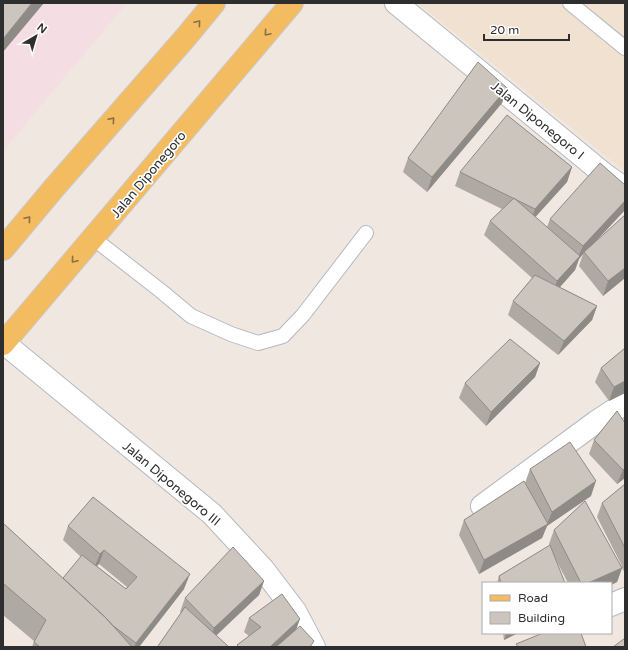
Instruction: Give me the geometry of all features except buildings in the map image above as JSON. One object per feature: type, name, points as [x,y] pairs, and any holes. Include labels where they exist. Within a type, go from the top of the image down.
[{"type":"main road","points":[[3,249],[214,3]]},
{"type":"main road","name":"Jalan Diponegoro","points":[[3,344],[292,3]]},
{"type":"street","name":"Jalan Diponegoro I","points":[[396,3],[625,190]]},
{"type":"street","name":"Jalan Diponegoro III","points":[[3,344],[212,514],[263,569],[295,611],[314,647]]},
{"type":"street","points":[[482,506],[596,422],[625,403]]},
{"type":"street","points":[[612,604],[625,598]]},
{"type":"lane","points":[[570,3],[625,48]]},
{"type":"lane","points":[[93,238],[191,316],[232,334],[258,343],[283,336],[303,315],[366,233]]},
{"type":"shaded area","points":[[3,3],[127,3],[3,151]]},
{"type":"shaded area","points":[[418,3],[625,3],[625,171],[622,169]]}]
